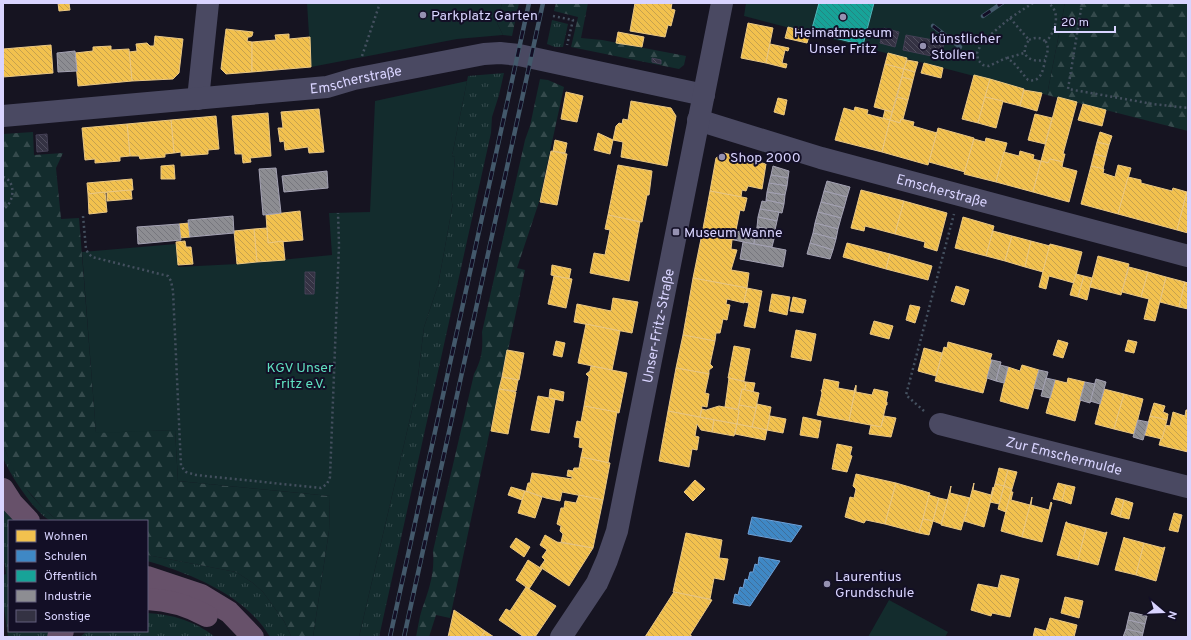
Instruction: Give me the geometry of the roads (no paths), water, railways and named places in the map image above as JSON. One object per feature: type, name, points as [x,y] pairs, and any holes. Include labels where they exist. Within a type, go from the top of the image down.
[{"type":"highway","points":[[3,489],[12,503],[28,520]]},
{"type":"highway","points":[[148,577],[201,595],[229,612],[253,637]]},
{"type":"highway","points":[[148,599],[169,601],[189,606],[228,630],[235,637]]},
{"type":"street","points":[[198,99],[208,3]]},
{"type":"street","name":"Unser-Fritz-Straße","points":[[561,637],[597,583],[607,560],[616,531],[722,3]]},
{"type":"street","name":"Emscherstraße","points":[[3,116],[327,87],[354,80],[484,54],[500,53],[518,55],[704,95]]},
{"type":"street","name":"Emscherstraße","points":[[698,120],[821,158],[1188,256]]},
{"type":"street","name":"Zur Emschermulde","points":[[940,424],[1188,487]]},
{"type":"railway","points":[[390,637],[529,3]]},
{"type":"railway","points":[[404,637],[543,3]]},
{"type":"railway","points":[[983,16],[1002,3]]},
{"type":"railway","points":[[933,26],[960,47]]},
{"type":"place","name":"Parkplatz Garten","points":[[423,15]]},
{"type":"place","name":"Heimatmuseum Unser Fritz","points":[[843,17]]},
{"type":"place","name":"künstlicher Stollen","points":[[923,46]]},
{"type":"place","name":"Shop 2000","points":[[722,157]]},
{"type":"place","name":"Museum Wanne","points":[[676,232]]},
{"type":"place","name":"Laurentius Grundschule","points":[[827,584]]},
{"type":"park label","name":"KGV Unser Fritz e.V.","points":[[300,376]]}]
